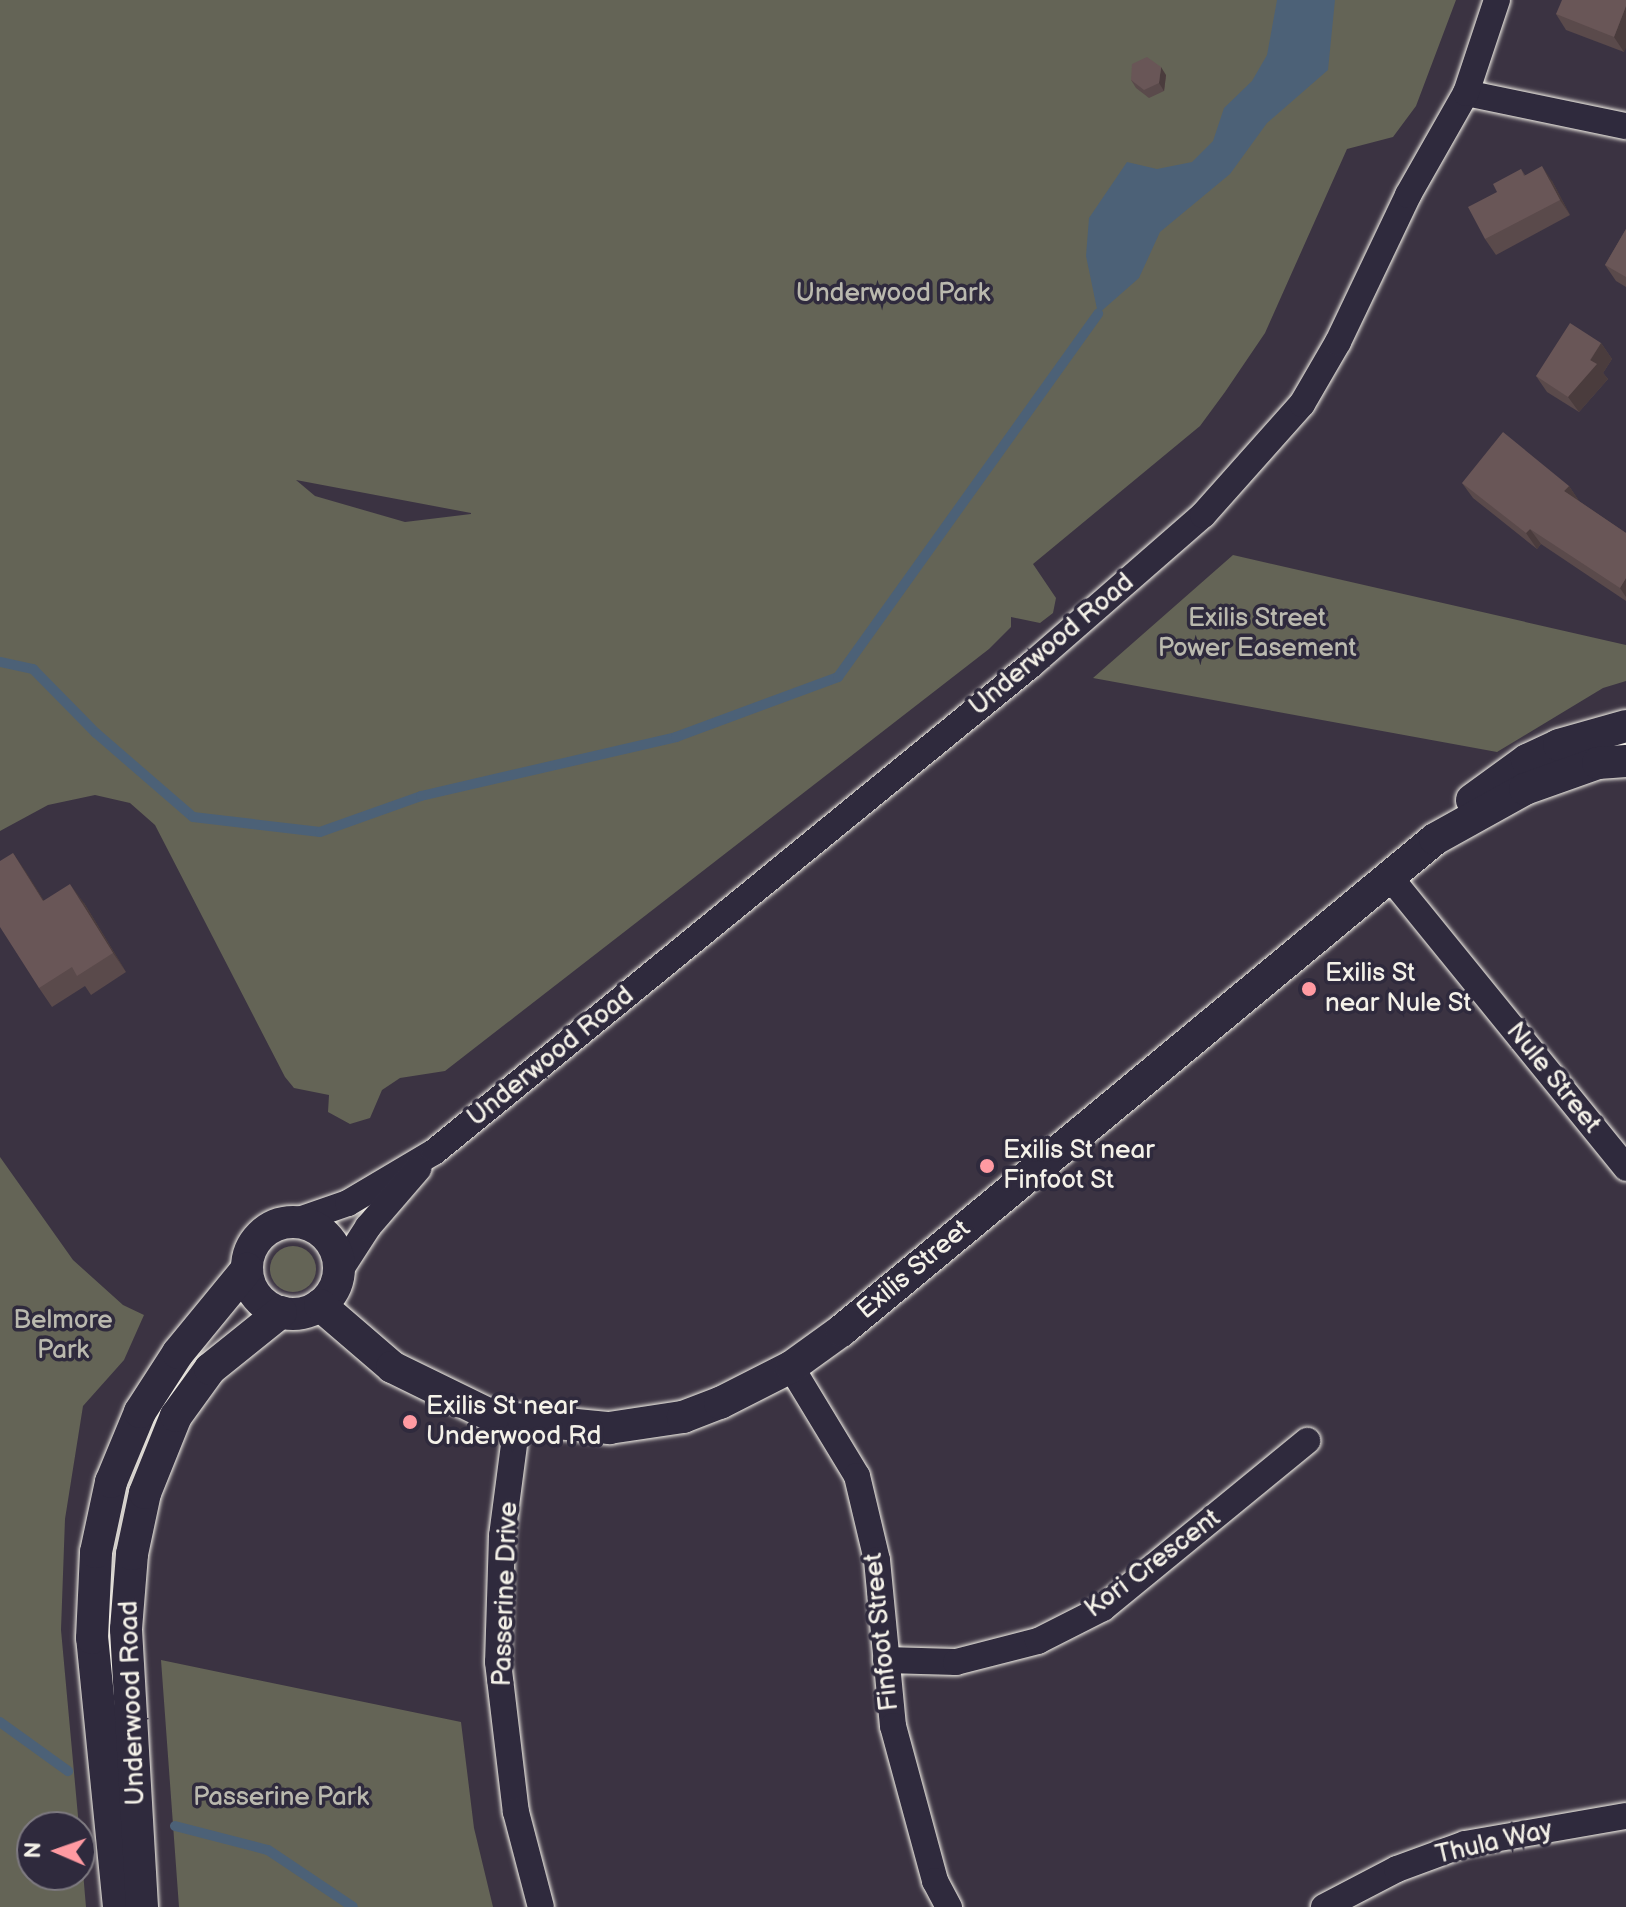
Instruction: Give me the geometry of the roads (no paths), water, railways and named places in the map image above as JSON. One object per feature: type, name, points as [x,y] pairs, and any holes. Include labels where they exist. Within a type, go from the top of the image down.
[{"type":"street","name":"Underwood Road","points":[[119,1907],[92,1638],[96,1552],[111,1482],[140,1412],[178,1353],[247,1269],[261,1235],[348,1203],[434,1152],[1031,665],[1203,515],[1302,404],[1466,93],[1497,0]]},
{"type":"street","points":[[1466,93],[1626,126]]},
{"type":"street","name":"Exilis Street","points":[[1435,839],[1448,817],[1527,760],[1559,745],[1626,726]]},
{"type":"street","name":"Exilis Street","points":[[320,1305],[417,1383],[463,1406],[517,1422],[571,1427],[643,1425],[720,1403],[791,1367],[1435,839],[1525,789],[1598,763],[1626,761]]},
{"type":"street","name":"Nule Street","points":[[1389,876],[1626,1168]]},
{"type":"street","name":"Underwood Road","points":[[142,1907],[126,1629],[132,1554],[145,1493],[176,1416],[210,1369],[281,1312],[306,1312],[320,1305],[335,1288],[339,1272],[368,1227],[434,1152]]},
{"type":"street","points":[[296,1221],[326,1235],[335,1248],[339,1272]]},
{"type":"street","points":[[247,1269],[260,1300],[281,1312]]},
{"type":"street","name":"Finfoot Street","points":[[791,1367],[857,1476],[877,1560],[886,1660],[907,1789],[935,1881],[949,1907]]},
{"type":"street","name":"Passerine Drive","points":[[517,1422],[502,1536],[498,1662],[516,1812],[541,1907]]},
{"type":"street","name":"Kori Crescent","points":[[886,1660],[956,1662],[1038,1641],[1103,1608],[1307,1441]]},
{"type":"street","name":"Thula Way","points":[[1324,1907],[1397,1869],[1465,1844],[1626,1816]]},
{"type":"water","points":[[1277,0],[1335,0],[1328,70],[1267,123],[1230,174],[1160,232],[1139,278],[1098,314],[1086,256],[1089,218],[1127,162],[1157,169],[1192,162],[1213,141],[1224,108],[1252,81],[1267,55]]},
{"type":"waterway","points":[[0,662],[33,669],[96,733],[193,817],[320,832],[421,796],[676,737],[838,677],[1098,314]]},
{"type":"waterway","points":[[0,1722],[68,1771]]},
{"type":"waterway","points":[[175,1826],[268,1850],[353,1907]]},
{"type":"place","name":"Exilis St near Nule St","points":[[1309,989]]},
{"type":"place","name":"Exilis St near Finfoot St","points":[[987,1166]]},
{"type":"place","name":"Exilis St near Underwood Rd","points":[[410,1422]]},
{"type":"park label","name":"Underwood Park","points":[[893,294]]},
{"type":"park label","name":"Exilis Street Power Easement","points":[[1257,634]]},
{"type":"park label","name":"Belmore Park","points":[[63,1336]]},
{"type":"park label","name":"Passerine Park","points":[[281,1798]]}]
